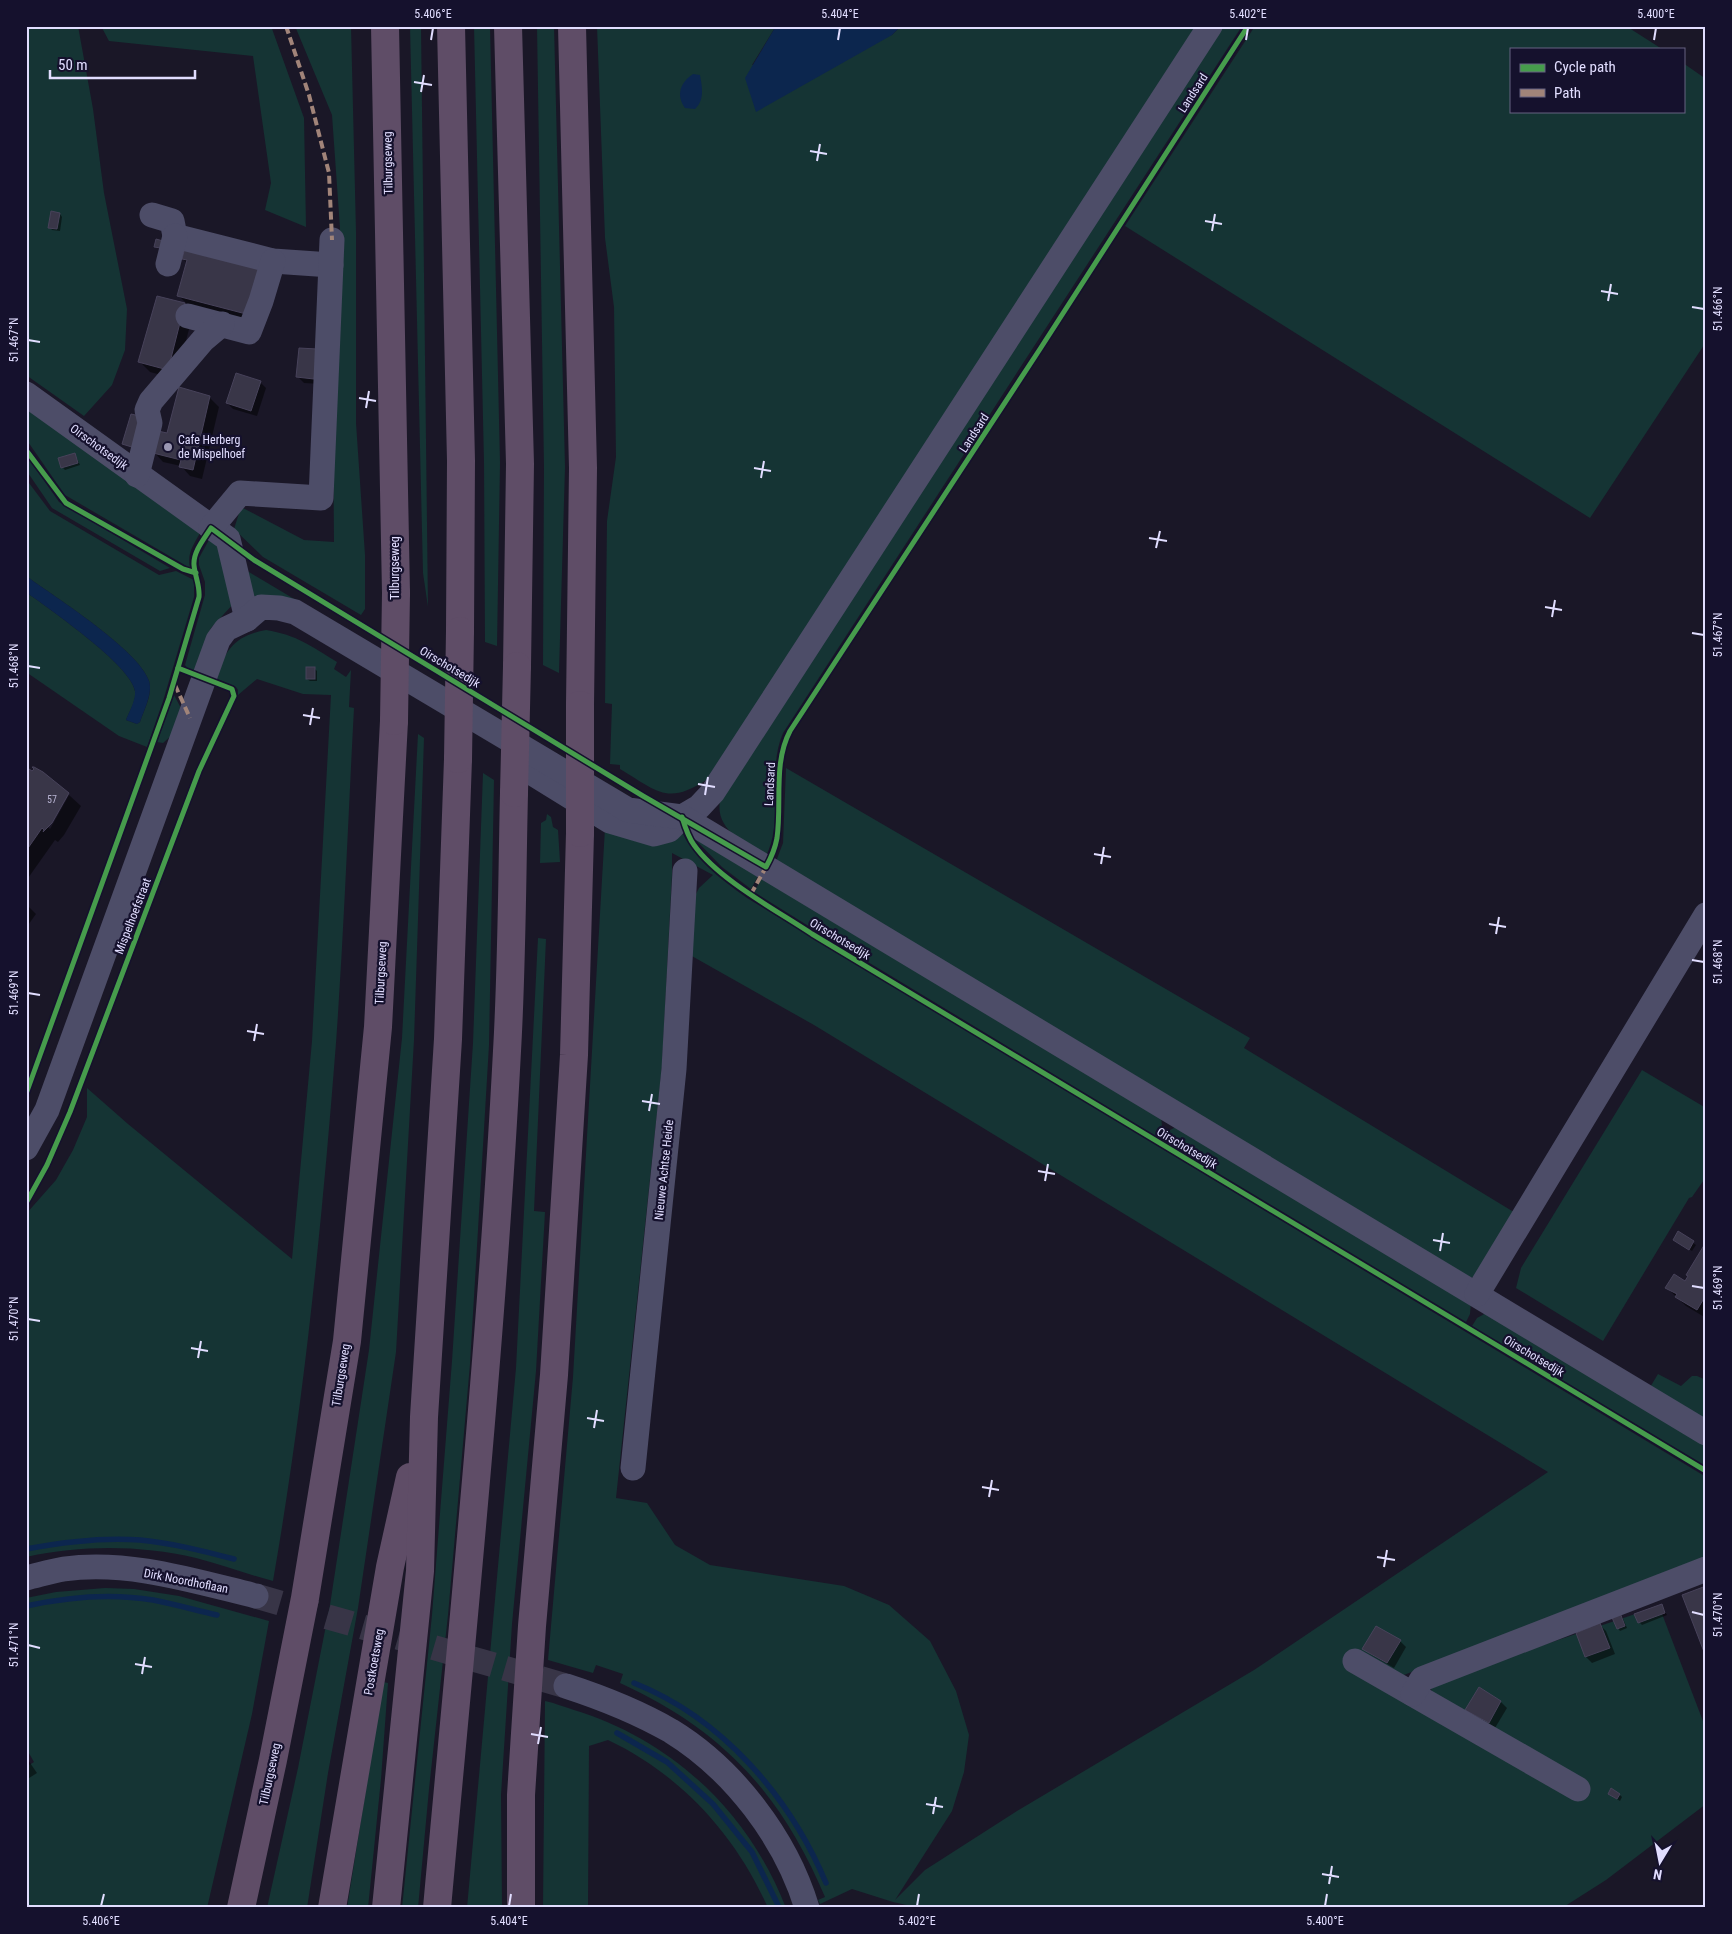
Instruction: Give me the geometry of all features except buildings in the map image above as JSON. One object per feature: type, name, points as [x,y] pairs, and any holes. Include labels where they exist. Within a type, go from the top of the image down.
[{"type":"highway","name":"Tilburgseweg","points":[[241,1908],[305,1598],[347,1341],[378,1027],[394,721],[396,593],[385,26]]},
{"type":"highway","points":[[386,1908],[420,1571],[424,1417],[448,1039],[458,759],[461,461],[451,26]]},
{"type":"highway","points":[[437,1908],[465,1609],[507,1059],[520,464],[508,26]]},
{"type":"highway","points":[[522,1908],[521,1795],[532,1626],[554,1375],[574,1055],[580,833],[582,468],[572,26]]},
{"type":"highway","name":"Postkoetsweg","points":[[332,1908],[390,1567],[424,1417]]},
{"type":"street","name":"Landsard","points":[[682,817],[699,807],[714,792],[1210,26]]},
{"type":"street","points":[[152,215],[172,221],[175,236],[168,264]]},
{"type":"street","points":[[175,236],[273,261],[331,265]]},
{"type":"street","points":[[332,240],[321,498],[240,493],[219,534],[247,619],[287,627],[333,652],[610,822],[654,834],[670,830],[682,817]]},
{"type":"street","points":[[188,316],[249,332],[273,261]]},
{"type":"street","points":[[137,475],[150,424],[147,410],[151,401],[203,340],[222,324]]},
{"type":"street","name":"Oirschotsedijk","points":[[26,394],[219,534]]},
{"type":"street","name":"Mispelhoefstraat","points":[[26,1148],[47,1110],[218,640],[226,629],[247,619]]},
{"type":"street","name":"Oirschotsedijk","points":[[682,817],[1706,1433]]},
{"type":"street","name":"Nieuwe Achtse Heide","points":[[633,1468],[674,1069],[685,872]]},
{"type":"street","points":[[1477,1294],[1706,915]]},
{"type":"street","name":"Dirk Noordhoflaan","points":[[26,1578],[64,1569],[108,1568],[159,1573],[256,1596]]},
{"type":"street","points":[[1413,1694],[1422,1678],[1706,1569]]},
{"type":"street","points":[[1355,1661],[1578,1790]]},
{"type":"street","points":[[566,1686],[624,1707],[671,1732],[705,1757],[738,1787],[760,1814],[785,1854],[807,1908]]},
{"type":"green space","points":[[26,26],[78,26],[93,109],[104,193],[127,309],[125,350],[112,385],[84,416],[26,375]]},
{"type":"green space","points":[[101,26],[271,26],[304,118],[306,227],[265,210],[271,183],[253,56],[109,41]]},
{"type":"green space","points":[[295,26],[351,26],[356,232],[356,423],[365,555],[365,609],[361,615],[263,557],[234,529],[241,507],[304,540],[334,542],[333,422],[340,228],[332,115]]},
{"type":"green space","points":[[410,26],[421,26],[428,607],[423,573]]},
{"type":"green space","points":[[474,26],[490,26],[500,463],[497,646],[485,642],[484,462]]},
{"type":"green space","points":[[537,26],[554,26],[565,467],[559,673],[543,665],[544,467]]},
{"type":"green space","points":[[597,26],[776,26],[752,65],[892,35],[901,26],[1201,26],[708,779],[682,792],[672,794],[653,789],[620,769],[620,765],[610,764],[612,704],[605,703],[607,521],[616,457],[614,307],[605,238]]},
{"type":"green space","points":[[1223,26],[1242,26],[783,733],[776,763],[774,826],[766,856],[741,841],[727,828],[722,820],[720,801]]},
{"type":"green space","points":[[1255,26],[1626,26],[1660,48],[1510,48],[1510,112],[1684,112],[1684,64],[1706,79],[1706,342],[1590,518],[1125,226]]},
{"type":"green space","points":[[26,406],[200,533],[190,554],[190,568],[65,495],[26,439]]},
{"type":"green space","points":[[26,455],[59,502],[170,568],[160,571],[52,508],[26,470]]},
{"type":"green space","points":[[26,479],[50,511],[159,575],[176,571],[194,580],[194,597],[163,701],[147,747],[119,736],[26,672],[26,592],[88,638],[120,667],[130,680],[135,691],[134,702],[126,720],[137,724],[140,722],[149,697],[149,681],[142,668],[130,654],[75,610],[26,576]]},
{"type":"green space","points":[[209,540],[222,548],[235,602],[211,628],[195,671],[188,669],[185,665],[205,595],[205,582],[199,565],[199,558]]},
{"type":"green space","points":[[244,569],[435,683],[256,597],[253,595]]},
{"type":"green space","points":[[266,630],[287,635],[311,646],[337,662],[334,669],[346,677],[351,670],[349,707],[354,708],[339,1001],[325,1178],[303,1380],[273,1581],[196,1558],[153,1551],[111,1548],[69,1550],[26,1557],[26,1214],[56,1180],[73,1150],[87,1117],[87,1088],[292,1259],[312,1041],[331,695],[303,694],[257,679],[238,695],[236,687],[215,678],[228,652],[239,640]]},
{"type":"green space","points":[[174,695],[182,710],[172,735],[163,743],[157,742]]},
{"type":"green space","points":[[418,734],[424,738],[414,1040],[396,1352],[358,1608],[328,1773],[307,1908],[267,1908],[298,1768],[330,1605],[369,1350],[402,1038]]},
{"type":"green space","points":[[786,768],[1250,1038],[1244,1048],[1517,1214],[1479,1275],[1471,1278],[775,864],[783,843]]},
{"type":"green space","points":[[483,773],[494,780],[489,1045],[470,1364],[448,1615],[418,1908],[402,1908],[432,1615],[452,1361],[473,1043]]},
{"type":"green space","points":[[547,814],[551,817],[553,827],[558,830],[560,862],[540,863],[541,823],[546,820]]},
{"type":"green space","points":[[605,828],[673,838],[683,834],[703,862],[747,898],[1706,1477],[1706,1549],[1702,1563],[1401,1676],[1435,1699],[1431,1689],[1437,1681],[1659,1606],[1706,1729],[1706,1804],[1606,1880],[1562,1908],[920,1908],[852,1889],[820,1904],[818,1900],[825,1897],[808,1860],[789,1827],[768,1796],[745,1769],[719,1744],[657,1701],[620,1683],[623,1674],[596,1665],[593,1673],[548,1660],[573,1377]],"holes":[[[672,853],[713,875],[699,888],[695,896],[690,955],[814,1025],[1548,1472],[1254,1670],[1017,1811],[925,1870],[895,1900],[952,1811],[964,1772],[969,1735],[956,1691],[930,1641],[889,1605],[844,1586],[710,1565],[675,1545],[647,1503],[616,1498],[662,1066]]]},
{"type":"green space","points":[[688,832],[759,874],[751,889],[722,867]]},
{"type":"green space","points":[[763,876],[1161,1115],[1162,1127],[1156,1136],[754,892]]},
{"type":"green space","points":[[538,938],[546,939],[534,1211],[545,1212],[536,1371],[512,1624],[501,1795],[502,1908],[467,1908],[516,1368]]},
{"type":"green space","points":[[1642,1070],[1706,1108],[1706,1177],[1692,1197],[1689,1198],[1603,1341],[1516,1288],[1521,1268]]},
{"type":"green space","points":[[1178,1126],[1471,1302],[1470,1314],[1466,1322],[1163,1140],[1168,1131]]},
{"type":"green space","points":[[1488,1312],[1706,1445],[1706,1466],[1472,1326],[1477,1318]]},
{"type":"green space","points":[[1658,1374],[1681,1386],[1692,1376],[1706,1380],[1706,1424],[1649,1389]]},
{"type":"green space","points":[[105,1588],[134,1589],[179,1596],[269,1621],[252,1714],[207,1908],[26,1908],[26,1767],[34,1762],[26,1748],[26,1598],[56,1592]]},
{"type":"green space","points":[[383,1682],[388,1683],[381,1779],[368,1908],[347,1908]]},
{"type":"green space","points":[[545,1701],[610,1723],[643,1740],[703,1784],[729,1811],[751,1841],[770,1873],[786,1908],[768,1908],[740,1856],[703,1809],[682,1789],[659,1770],[608,1740],[589,1746],[588,1908],[543,1908]]},
{"type":"water","points":[[776,26],[901,26],[892,35],[756,112],[745,78]]},
{"type":"water","points":[[693,74],[700,75],[702,89],[702,97],[695,109],[685,108],[680,94],[682,85]]},
{"type":"water","points":[[26,576],[95,625],[130,654],[142,668],[149,681],[150,691],[140,722],[137,724],[126,720],[135,691],[130,680],[120,667],[88,638],[26,592]]},
{"type":"waterway","points":[[26,1549],[83,1541],[126,1539],[176,1545],[234,1559]]},
{"type":"waterway","points":[[26,1606],[57,1600],[105,1596],[153,1600],[217,1615]]},
{"type":"waterway","points":[[634,1683],[666,1698],[696,1717],[724,1739],[750,1764],[773,1791],[793,1820],[811,1851],[826,1883]]},
{"type":"waterway","points":[[617,1733],[667,1762],[713,1804],[752,1852],[779,1907]]},
{"type":"tunnel","points":[[256,1596],[566,1686]]},
{"type":"marked path","points":[[286,26],[309,95],[329,173],[332,240]]},
{"type":"marked path","points":[[175,685],[190,718]]},
{"type":"marked path","points":[[751,894],[766,867]]},
{"type":"cycle path","points":[[26,1094],[169,698],[199,597],[194,565],[195,555],[211,528],[254,560],[643,796],[766,867],[773,853],[777,838],[780,770],[785,743],[790,731],[1040,349],[1248,26]]},
{"type":"cycle path","points":[[26,450],[66,503],[183,569],[196,573]]},
{"type":"cycle path","points":[[26,1203],[47,1165],[70,1112],[199,771],[234,696],[232,689],[178,668]]},
{"type":"cycle path","points":[[682,817],[690,839],[705,858],[733,882],[765,905],[1706,1471]]},
{"type":"place","name":"Cafe Herberg de Mispelhoef","points":[[168,447]]}]
